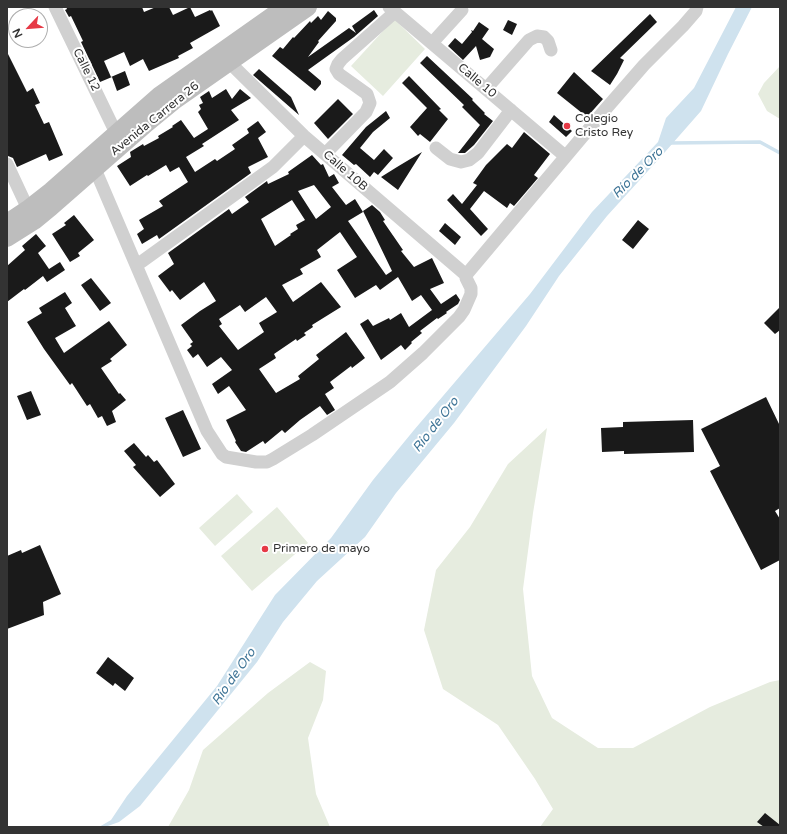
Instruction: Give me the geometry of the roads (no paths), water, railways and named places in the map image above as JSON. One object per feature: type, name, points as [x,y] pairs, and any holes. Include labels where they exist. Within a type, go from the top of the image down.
[{"type":"main road","name":"Avenida Carrera 26","points":[[7,223],[28,209],[68,176],[160,95],[286,10],[308,7]]},
{"type":"main road","name":"Avenida Carrera 26","points":[[7,238],[34,221],[170,104],[230,62],[286,10]]},
{"type":"street","name":"Calle 12","points":[[55,7],[116,133]]},
{"type":"street","points":[[95,169],[207,431],[222,454],[226,457],[256,462],[267,462],[312,435],[390,382],[459,317],[471,294],[471,288],[466,275],[565,156],[644,65],[683,26],[697,7]]},
{"type":"street","points":[[325,154],[366,112],[370,103],[367,94],[339,74],[336,69],[338,64],[392,9]]},
{"type":"street","name":"Calle 10","points":[[392,9],[565,156]]},
{"type":"street","points":[[432,43],[462,10]]},
{"type":"street","points":[[486,89],[529,40],[537,36],[544,37],[548,41],[551,50]]},
{"type":"street","name":"Calle 10B","points":[[230,62],[304,136],[466,275]]},
{"type":"street","points":[[436,148],[450,159],[462,162],[469,160],[478,153],[511,110]]},
{"type":"street","points":[[137,265],[273,167],[304,136]]},
{"type":"street","points":[[7,164],[28,209]]},
{"type":"water","name":"Río de Oro","points":[[736,7],[752,7],[701,111],[607,216],[559,276],[526,326],[454,423],[396,493],[365,537],[317,581],[283,622],[257,662],[140,806],[119,822],[105,827],[99,827],[111,820],[127,796],[217,686],[275,595],[331,538],[373,480],[530,294],[592,212],[658,142],[666,118],[694,88]]},
{"type":"waterway","points":[[670,143],[760,142],[780,153]]},
{"type":"place","name":"Colegio Cristo Rey","points":[[567,126]]},
{"type":"place","name":"Primero de mayo","points":[[265,549]]}]
